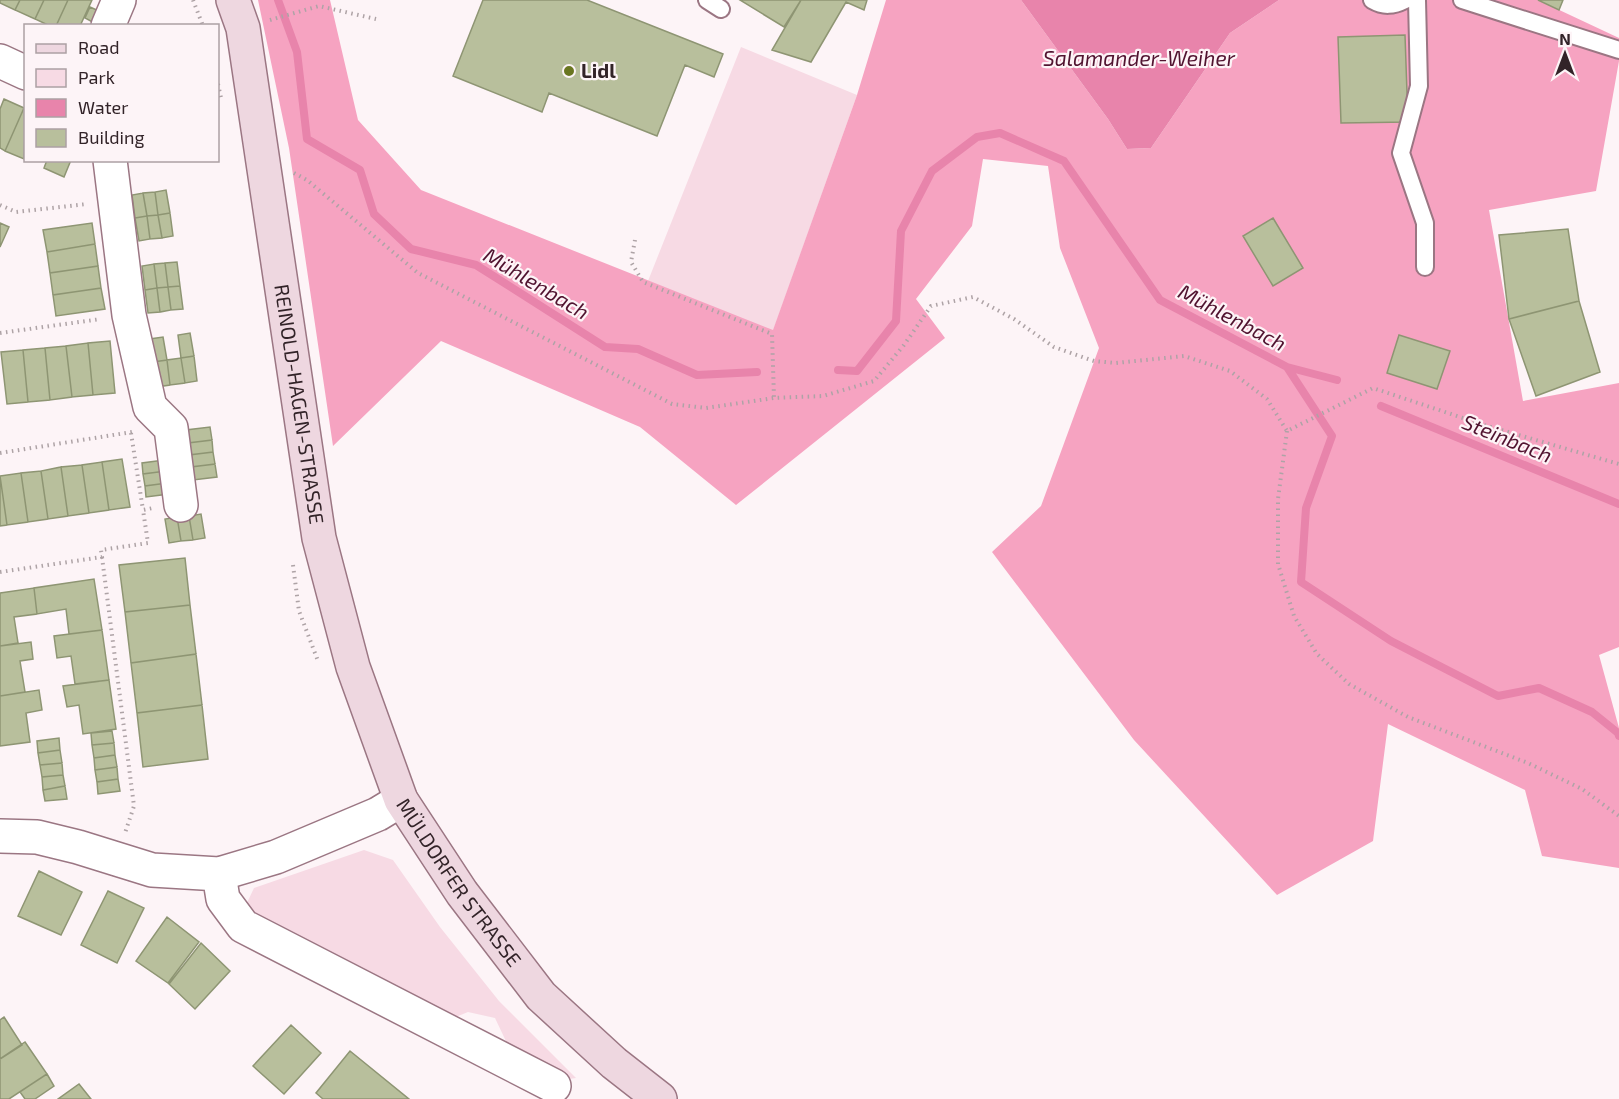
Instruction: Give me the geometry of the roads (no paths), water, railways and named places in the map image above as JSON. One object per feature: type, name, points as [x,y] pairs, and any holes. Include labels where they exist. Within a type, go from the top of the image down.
[{"type":"main road","name":"REINOLD-HAGEN-STRASSE","points":[[233,0],[243,28],[319,538],[353,667],[401,800]]},
{"type":"main road","name":"MÜLDORFER STRASSE","points":[[401,800],[462,893],[541,996],[614,1063],[660,1099]]},
{"type":"street","points":[[109,24],[119,0]]},
{"type":"street","points":[[0,61],[24,72]]},
{"type":"street","points":[[110,162],[141,420],[171,428],[180,505]]},
{"type":"street","name":"MÜLDORFER STRASSE","points":[[0,836],[37,837],[152,870],[219,874],[276,857],[378,814],[401,800]]},
{"type":"street","points":[[219,874],[223,899],[243,926],[554,1086]]},
{"type":"lane","points":[[1372,0],[1387,6],[1406,0]]},
{"type":"lane","points":[[1417,0],[1419,87],[1401,153],[1425,223],[1425,267]]},
{"type":"lane","points":[[1462,0],[1619,50]]},
{"type":"water","name":"Salamander-Weiher","points":[[1021,0],[1279,0],[1230,33],[1151,148],[1127,149],[1108,119]]},
{"type":"waterway","name":"Mühlenbach","points":[[278,0],[297,52],[307,139],[360,170],[374,214],[411,249],[476,265],[605,347],[638,349],[697,375],[757,372]]},
{"type":"waterway","name":"Mühlenbach","points":[[838,370],[857,371],[896,321],[901,231],[932,171],[977,137],[1000,133],[1064,161],[1160,300],[1287,367],[1332,436],[1306,508],[1301,582],[1391,641],[1498,696],[1539,688],[1592,712],[1619,736]]},
{"type":"waterway","name":"Steinbach","points":[[1287,367],[1337,380]]},
{"type":"waterway","name":"Steinbach","points":[[1381,406],[1619,504]]},
{"type":"place","name":"Lidl","points":[[569,71]]}]
